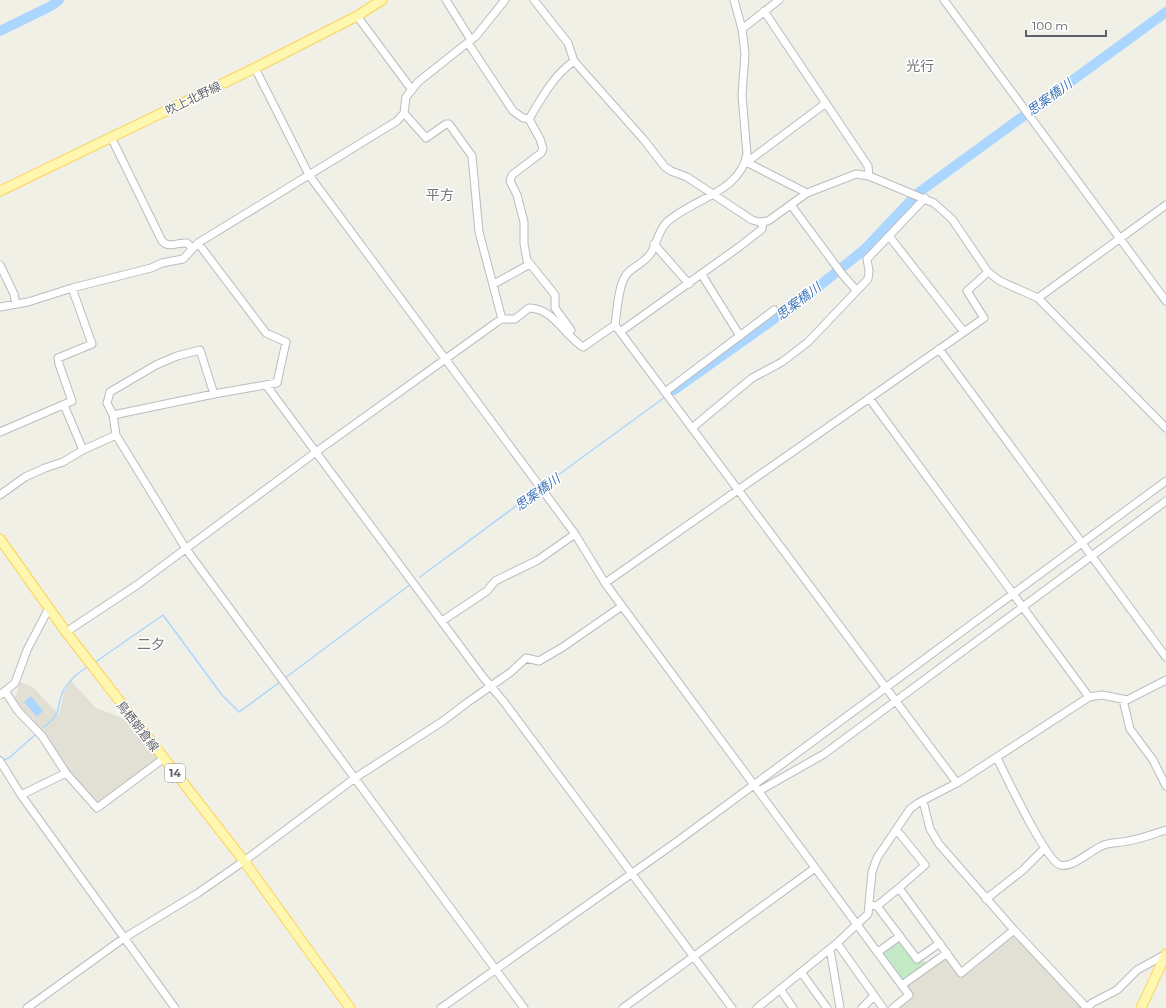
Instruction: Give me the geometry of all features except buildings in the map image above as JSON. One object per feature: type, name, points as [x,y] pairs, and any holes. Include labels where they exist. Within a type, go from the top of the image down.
[{"type":"main road","name":"吹上北野線","points":[[0,191],[255,68],[357,16],[382,0]]},
{"type":"main road","name":"鳥栖朝倉線","points":[[0,539],[66,632],[163,759],[244,861],[350,1008]]},
{"type":"main road","points":[[1141,1008],[1166,954]]},
{"type":"street","points":[[446,0],[513,110],[523,118],[529,119]]},
{"type":"street","points":[[0,307],[183,259],[195,246],[397,121],[404,113],[406,97],[412,90],[433,69],[470,41],[505,0]]},
{"type":"street","points":[[534,0],[568,43],[574,61],[671,171],[687,177],[752,220],[763,222],[768,221],[807,193],[856,174],[869,176],[925,198],[946,212],[988,272],[1000,281],[1038,298],[1166,428]]},
{"type":"street","points":[[66,632],[137,585],[316,452],[502,320],[515,319],[532,308],[545,313],[556,321],[583,347],[615,326],[623,281],[627,274],[644,262],[659,232],[667,223],[735,179],[746,161],[747,154],[742,95],[745,54],[742,30],[734,0]]},
{"type":"street","points":[[742,30],[779,0]]},
{"type":"street","points":[[944,0],[1166,301]]},
{"type":"street","points":[[764,11],[868,166],[869,176]]},
{"type":"street","points":[[357,16],[412,90]]},
{"type":"street","points":[[529,119],[548,87],[564,69],[574,61]]},
{"type":"street","points":[[255,68],[308,175],[575,534],[605,583],[910,996],[893,1008]]},
{"type":"street","points":[[746,161],[751,159],[826,103]]},
{"type":"street","points":[[404,113],[426,138],[449,124],[471,152],[479,232],[494,284],[502,320]]},
{"type":"street","points":[[529,119],[543,149],[541,153],[512,175],[510,181],[517,195],[524,222],[524,244],[530,264],[554,295],[555,308],[571,330],[567,333]]},
{"type":"street","points":[[111,137],[165,245],[187,243],[195,246],[266,333],[286,342],[277,383],[214,394],[113,415]]},
{"type":"street","points":[[746,161],[807,193]]},
{"type":"street","points":[[692,428],[752,378],[782,362],[798,351],[818,333],[856,290],[868,279],[869,271],[866,259],[925,198]]},
{"type":"street","points":[[791,205],[842,274],[856,290]]},
{"type":"street","points":[[1038,298],[1166,205]]},
{"type":"street","points":[[620,332],[702,275],[756,234],[762,229],[763,222]]},
{"type":"street","points":[[889,236],[964,332]]},
{"type":"street","points":[[654,244],[689,284]]},
{"type":"street","points":[[494,284],[530,264]]},
{"type":"street","points":[[0,265],[14,294],[16,304]]},
{"type":"street","points":[[605,583],[984,318],[967,291],[988,272]]},
{"type":"street","points":[[702,275],[740,336]]},
{"type":"street","points":[[0,432],[71,402],[72,399],[58,358],[92,344],[72,288]]},
{"type":"street","points":[[667,394],[774,310]]},
{"type":"street","points":[[615,326],[739,490],[884,688],[957,783]]},
{"type":"street","points":[[939,349],[1166,657]]},
{"type":"street","points":[[214,394],[200,350],[177,356],[156,365],[114,389],[108,396],[107,403],[113,415],[116,435],[186,549],[524,1008]]},
{"type":"street","points":[[266,385],[732,1008]]},
{"type":"street","points":[[869,398],[1089,697]]},
{"type":"street","points":[[64,405],[83,450]]},
{"type":"street","points":[[0,495],[25,477],[63,462],[83,450],[116,435]]},
{"type":"street","points":[[441,1008],[675,843],[1081,542],[1166,481]]},
{"type":"street","points":[[759,791],[824,754],[1166,501]]},
{"type":"street","points":[[442,621],[487,592],[495,581],[534,563],[575,534]]},
{"type":"street","points":[[27,1008],[124,938],[198,893],[244,861],[355,778],[443,721],[511,672],[526,658],[539,661],[563,647],[622,606]]},
{"type":"street","points":[[49,608],[26,650],[18,678],[15,683],[2,693],[42,736],[66,773],[97,808],[163,759]]},
{"type":"street","points":[[940,943],[917,959],[900,936],[874,906],[870,886],[874,866],[880,851],[910,809],[957,783],[997,758],[1089,697],[1102,695],[1123,700],[1134,697],[1166,680]]},
{"type":"street","points":[[1123,700],[1130,728],[1153,760],[1166,786]]},
{"type":"street","points":[[997,758],[1012,790],[1045,848],[1055,862],[1060,866],[1066,866],[1104,845],[1130,841],[1166,830]]},
{"type":"street","points":[[0,761],[21,795],[175,1008]]},
{"type":"street","points":[[21,795],[66,773]]},
{"type":"street","points":[[923,801],[927,823],[933,836],[986,899],[1087,1008],[1092,1003],[1117,990],[1137,970],[1166,954]]},
{"type":"street","points":[[757,1008],[830,949],[858,925],[874,906],[899,888],[925,865],[900,834],[895,831]]},
{"type":"street","points":[[986,899],[1023,870],[1045,848]]},
{"type":"street","points":[[623,1008],[815,868]]},
{"type":"street","points":[[899,888],[961,973],[1014,930]]},
{"type":"street","points":[[878,952],[900,936]]},
{"type":"street","points":[[837,943],[883,1008]]},
{"type":"street","points":[[830,949],[840,1008]]},
{"type":"street","points":[[902,985],[947,953]]},
{"type":"street","points":[[801,972],[827,1008]]},
{"type":"street","points":[[780,989],[793,1008]]},
{"type":"street","points":[[862,1008],[874,996]]},
{"type":"shaded area","points":[[71,681],[96,708],[122,718],[125,716],[157,756],[156,760],[97,805],[76,783],[17,706],[15,698],[20,682],[34,688],[59,715],[64,692]]},
{"type":"shaded area","points":[[1011,937],[1019,938],[1084,1008],[896,1008],[913,996],[905,985],[932,966],[934,967],[947,957],[961,976]]},
{"type":"green space","points":[[900,940],[916,963],[922,959],[927,965],[903,983],[882,955],[882,951]]},
{"type":"water","points":[[31,696],[43,711],[37,717],[24,702]]},
{"type":"waterway","points":[[0,31],[51,6],[59,0]]},
{"type":"waterway","name":"思案橋川","points":[[674,390],[808,295],[865,249],[918,193],[1166,12]]},
{"type":"waterway","name":"思案橋川","points":[[669,394],[674,390]]},
{"type":"waterway","name":"思案橋川","points":[[543,486],[665,397]]},
{"type":"waterway","name":"思案橋川","points":[[420,577],[539,489]]},
{"type":"waterway","name":"思案橋川","points":[[285,678],[411,584]]},
{"type":"waterway","points":[[94,663],[163,615],[222,695],[239,712],[280,682]]},
{"type":"waterway","points":[[44,727],[57,713],[65,687],[87,667]]},
{"type":"waterway","points":[[0,756],[3,760],[9,758],[36,734]]},
{"type":"district","name":"光行","points":[[920,66]]},
{"type":"district","name":"平方","points":[[440,195]]},
{"type":"district","name":"二夕","points":[[151,644]]}]
